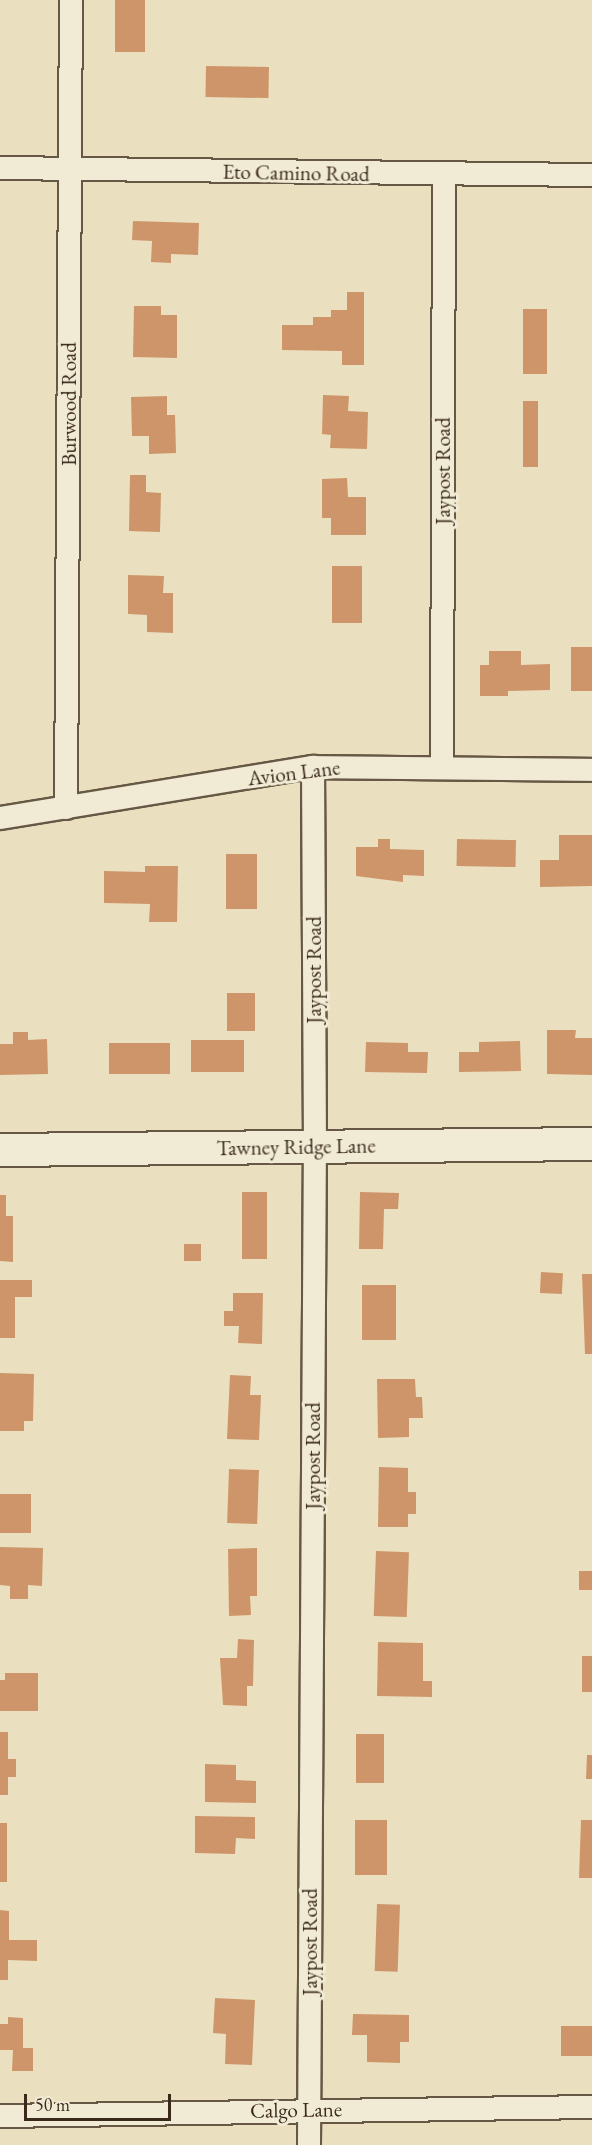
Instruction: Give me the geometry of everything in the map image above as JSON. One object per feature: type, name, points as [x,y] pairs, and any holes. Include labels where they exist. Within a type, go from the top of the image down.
[{"type":"street","name":"Burwood Road","points":[[66,808],[71,0]]},
{"type":"street","name":"Eto Camino Road","points":[[0,168],[592,175]]},
{"type":"street","name":"Jaypost Road","points":[[442,766],[444,175]]},
{"type":"street","name":"Avion Lane","points":[[0,818],[313,767],[442,766],[592,770]]},
{"type":"street","name":"Jaypost Road","points":[[309,2145],[315,1147],[313,767]]},
{"type":"street","name":"Tawney Ridge Lane","points":[[0,1150],[592,1144]]},
{"type":"street","name":"Calgo Lane","points":[[0,2116],[592,2107]]},
{"type":"building","points":[[115,0],[145,0],[145,52],[115,52]]},
{"type":"building","points":[[206,66],[269,67],[268,98],[205,97]]},
{"type":"building","points":[[133,221],[199,223],[198,255],[171,254],[171,263],[151,262],[152,241],[132,240]]},
{"type":"building","points":[[347,292],[364,292],[364,365],[342,365],[342,351],[282,350],[282,325],[313,325],[313,317],[331,317],[331,310],[347,310]]},
{"type":"building","points":[[134,306],[161,306],[161,315],[177,315],[177,358],[133,357]]},
{"type":"building","points":[[523,309],[547,309],[547,374],[523,374]]},
{"type":"building","points":[[323,395],[349,396],[348,411],[368,412],[367,449],[330,448],[331,435],[322,434]]},
{"type":"building","points":[[167,396],[167,415],[175,415],[176,453],[149,454],[149,436],[132,436],[131,397]]},
{"type":"building","points":[[523,401],[538,401],[538,467],[523,467]]},
{"type":"building","points":[[130,475],[146,475],[146,492],[161,493],[160,532],[129,531]]},
{"type":"building","points":[[347,478],[348,497],[366,497],[366,535],[331,535],[331,518],[322,518],[322,479]]},
{"type":"building","points":[[332,566],[362,566],[362,623],[332,623]]},
{"type":"building","points":[[128,575],[164,576],[163,593],[173,593],[173,633],[147,632],[147,615],[128,614]]},
{"type":"building","points":[[571,647],[592,647],[592,691],[571,691]]},
{"type":"building","points":[[489,651],[521,651],[521,665],[550,664],[550,690],[508,691],[508,696],[480,696],[480,665],[489,665]]},
{"type":"building","points":[[559,835],[592,835],[592,886],[540,887],[540,860],[559,860]]},
{"type":"building","points":[[378,839],[390,839],[390,849],[424,850],[424,876],[403,875],[403,882],[356,876],[356,847],[378,847]]},
{"type":"building","points":[[457,839],[516,840],[516,867],[457,866]]},
{"type":"building","points":[[226,854],[257,854],[257,909],[226,909]]},
{"type":"building","points":[[145,866],[178,866],[177,922],[149,922],[150,904],[104,903],[104,871],[145,872]]},
{"type":"building","points":[[227,993],[255,993],[255,1031],[227,1031]]},
{"type":"building","points":[[547,1030],[576,1030],[575,1038],[592,1038],[592,1075],[547,1074]]},
{"type":"building","points":[[13,1032],[28,1032],[28,1040],[47,1039],[48,1074],[0,1075],[0,1044],[13,1044]]},
{"type":"building","points":[[191,1040],[244,1040],[244,1072],[191,1072]]},
{"type":"building","points":[[520,1041],[521,1071],[459,1072],[459,1052],[479,1052],[479,1042]]},
{"type":"building","points":[[366,1042],[408,1043],[408,1052],[428,1052],[427,1073],[365,1072]]},
{"type":"building","points":[[109,1043],[170,1043],[170,1074],[109,1074]]},
{"type":"building","points":[[242,1192],[267,1192],[267,1259],[242,1259]]},
{"type":"building","points":[[360,1192],[399,1193],[398,1209],[384,1209],[383,1249],[359,1249]]},
{"type":"building","points":[[0,1195],[6,1195],[6,1216],[13,1216],[13,1262],[0,1261]]},
{"type":"building","points":[[184,1244],[201,1244],[201,1261],[184,1261]]},
{"type":"building","points":[[541,1272],[563,1273],[562,1294],[540,1293]]},
{"type":"building","points":[[582,1274],[592,1274],[592,1354],[585,1354]]},
{"type":"building","points":[[0,1280],[32,1280],[32,1297],[15,1297],[15,1338],[0,1338]]},
{"type":"building","points":[[362,1285],[396,1285],[396,1340],[362,1340]]},
{"type":"building","points":[[233,1293],[263,1293],[262,1344],[238,1343],[239,1326],[224,1326],[224,1311],[233,1311]]},
{"type":"building","points":[[0,1373],[34,1374],[33,1421],[24,1421],[24,1431],[0,1431]]},
{"type":"building","points":[[230,1375],[251,1376],[250,1395],[261,1395],[259,1440],[227,1439]]},
{"type":"building","points":[[377,1379],[415,1379],[416,1397],[422,1397],[423,1418],[409,1418],[409,1437],[378,1438]]},
{"type":"building","points":[[379,1467],[408,1468],[408,1492],[416,1492],[416,1514],[408,1514],[408,1527],[378,1527]]},
{"type":"building","points":[[229,1469],[259,1470],[257,1524],[227,1523]]},
{"type":"building","points":[[0,1494],[31,1494],[31,1533],[0,1533]]},
{"type":"building","points":[[0,1547],[43,1548],[42,1586],[28,1585],[28,1599],[10,1599],[10,1586],[0,1585]]},
{"type":"building","points":[[257,1548],[257,1596],[250,1596],[251,1615],[229,1616],[228,1549]]},
{"type":"building","points":[[376,1551],[409,1552],[407,1617],[374,1616]]},
{"type":"building","points":[[579,1571],[592,1571],[592,1590],[579,1590]]},
{"type":"building","points":[[238,1639],[254,1640],[253,1686],[247,1686],[247,1706],[223,1705],[220,1658],[237,1658]]},
{"type":"building","points":[[378,1642],[423,1643],[423,1681],[432,1681],[432,1697],[377,1696]]},
{"type":"building","points":[[582,1656],[592,1656],[592,1692],[582,1692]]},
{"type":"building","points":[[5,1673],[38,1673],[38,1711],[0,1711],[0,1680],[5,1680]]},
{"type":"building","points":[[0,1732],[8,1732],[8,1759],[16,1759],[16,1777],[8,1777],[8,1795],[0,1795]]},
{"type":"building","points":[[356,1734],[384,1734],[384,1783],[356,1783]]},
{"type":"building","points":[[587,1755],[592,1755],[592,1779],[586,1779]]},
{"type":"building","points":[[205,1764],[236,1765],[236,1780],[256,1781],[256,1803],[205,1802]]},
{"type":"building","points":[[195,1816],[255,1817],[255,1839],[236,1838],[235,1854],[195,1853]]},
{"type":"building","points":[[355,1820],[387,1820],[387,1875],[355,1875]]},
{"type":"building","points":[[581,1820],[592,1820],[592,1878],[579,1878]]},
{"type":"building","points":[[0,1823],[7,1823],[7,1882],[0,1882]]},
{"type":"building","points":[[377,1904],[400,1905],[398,1972],[375,1971]]},
{"type":"building","points":[[0,1910],[9,1911],[9,1940],[37,1940],[37,1961],[8,1960],[8,1980],[0,1980]]},
{"type":"building","points":[[215,1998],[255,2000],[252,2065],[225,2064],[226,2034],[213,2033]]},
{"type":"building","points":[[353,2014],[409,2015],[409,2042],[400,2042],[400,2063],[367,2062],[367,2035],[352,2035]]},
{"type":"building","points":[[8,2017],[23,2018],[23,2048],[33,2048],[33,2071],[12,2071],[13,2050],[0,2050],[0,2024],[8,2024]]},
{"type":"building","points":[[561,2026],[592,2026],[592,2056],[561,2056]]}]
